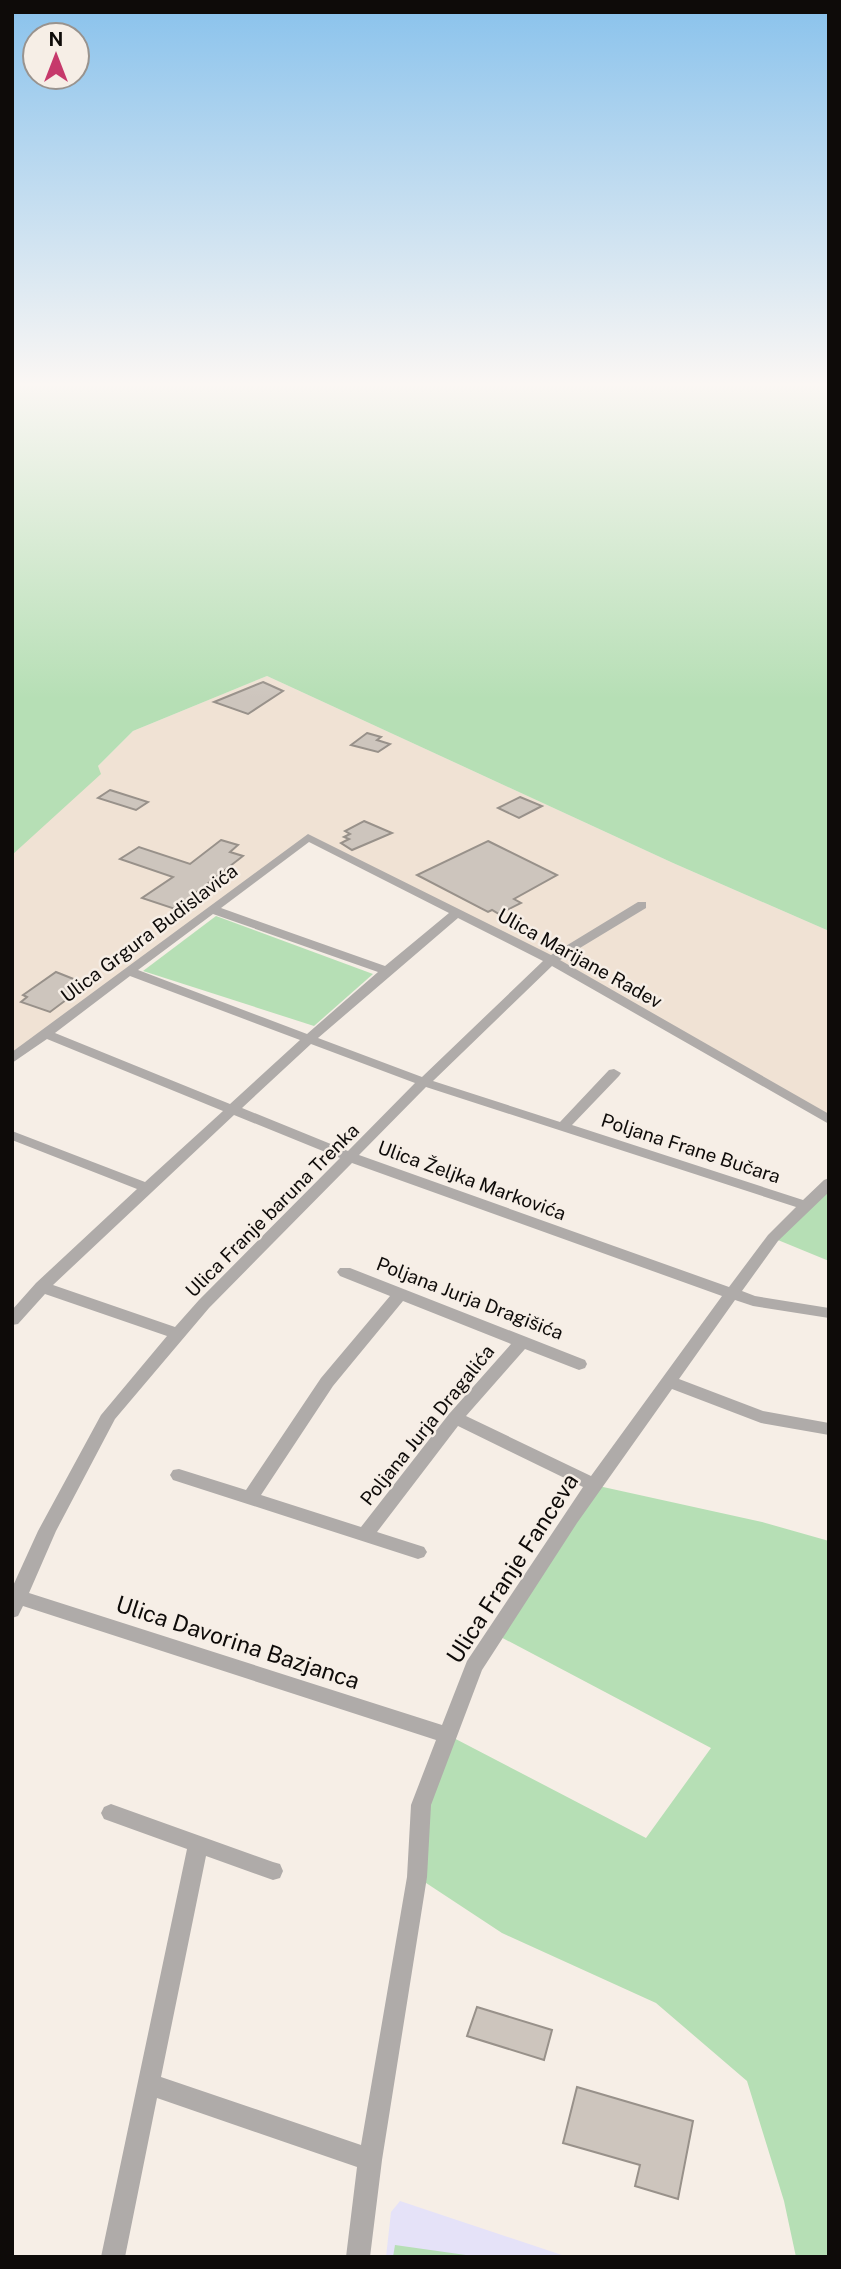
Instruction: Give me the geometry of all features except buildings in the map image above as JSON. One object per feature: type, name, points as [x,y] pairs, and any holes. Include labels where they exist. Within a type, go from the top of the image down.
[{"type":"street","name":"Ulica Grgura Budislavića","points":[[12,1059],[307,837]]},
{"type":"street","name":"Ulica Marijane Radev","points":[[307,837],[551,960],[829,1120]]},
{"type":"street","name":"Ulica Franje baruna Trenka","points":[[14,1601],[47,1531],[110,1415],[178,1334],[424,1083],[551,960],[642,905]]},
{"type":"street","points":[[214,909],[385,970]]},
{"type":"street","points":[[12,1320],[41,1287],[231,1110],[385,970],[456,913]]},
{"type":"street","name":"Poljana Frane Bučara","points":[[131,972],[424,1083],[807,1206]]},
{"type":"street","name":"Ulica Željka Markovića","points":[[45,1034],[351,1157],[753,1301],[829,1313]]},
{"type":"street","name":"Poljana Frane Bučara","points":[[563,1127],[614,1073]]},
{"type":"street","points":[[16,1142],[147,1188]]},
{"type":"street","name":"Ulica Franje Fanceva","points":[[358,2257],[370,2160],[417,1877],[421,1805],[474,1667],[594,1485],[732,1293],[773,1238],[829,1183]]},
{"type":"street","name":"Poljana Jurja Dragišića","points":[[345,1272],[579,1364]]},
{"type":"street","points":[[41,1287],[178,1334]]},
{"type":"street","points":[[250,1497],[327,1382],[399,1294]]},
{"type":"street","name":"Poljana Jurja Dragalića","points":[[365,1535],[455,1418],[522,1342]]},
{"type":"street","points":[[668,1381],[761,1417],[829,1429]]},
{"type":"street","points":[[455,1418],[594,1485]]},
{"type":"street","name":"Poljana Jurja Dragalića","points":[[179,1475],[418,1552]]},
{"type":"street","name":"Ulica Davorina Bazjanca","points":[[14,1601],[448,1735]]},
{"type":"street","points":[[111,1813],[272,1871]]},
{"type":"street","points":[[113,2257],[198,1844]]},
{"type":"street","points":[[148,2084],[370,2160]]},
{"type":"shaded area","points":[[267,676],[673,863],[829,931],[829,1120],[551,960],[308,837],[12,1059],[12,852],[133,731]]},
{"type":"shaded area","points":[[400,2201],[568,2257],[386,2257],[391,2212]]},
{"type":"green space","points":[[12,487],[829,487],[829,931],[673,863],[267,676],[133,731],[98,766],[101,774],[12,855]]},
{"type":"green space","points":[[216,916],[373,974],[314,1026],[143,971]]},
{"type":"green space","points":[[829,1183],[829,1261],[773,1238]]},
{"type":"green space","points":[[594,1485],[762,1522],[829,1541],[829,2257],[796,2257],[784,2201],[747,2081],[656,2003],[502,1933],[417,1877],[421,1805],[448,1735],[646,1838],[711,1748],[495,1634]]},
{"type":"green space","points":[[395,2245],[480,2257],[393,2257]]}]
